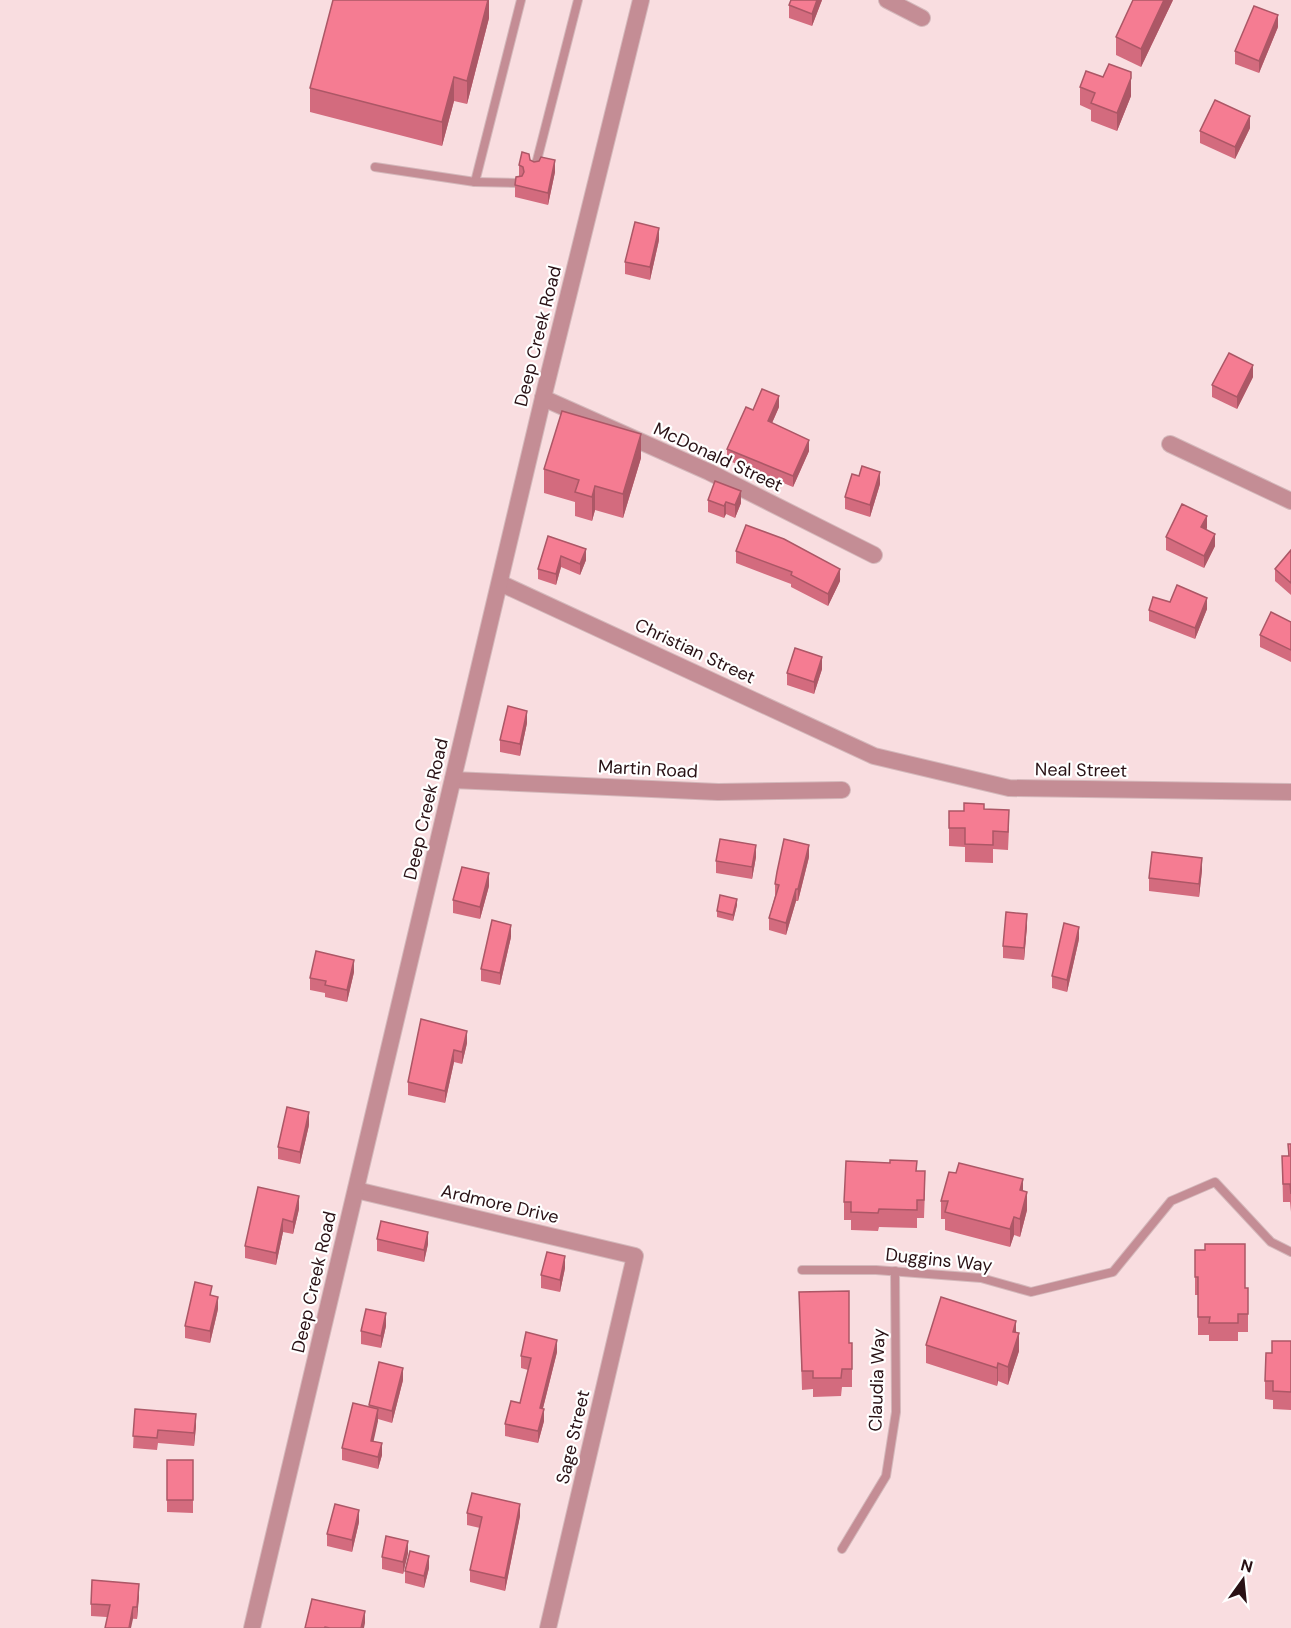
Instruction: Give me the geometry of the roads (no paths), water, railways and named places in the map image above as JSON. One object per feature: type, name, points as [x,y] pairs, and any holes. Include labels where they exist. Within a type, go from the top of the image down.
[{"type":"street","name":"Deep Creek Road","points":[[252,1628],[543,398],[640,0]]},
{"type":"street","points":[[887,0],[922,18]]},
{"type":"street","name":"McDonald Street","points":[[543,398],[709,472],[874,555]]},
{"type":"street","points":[[1170,444],[1291,501]]},
{"type":"street","name":"Christian Street","points":[[500,583],[874,756]]},
{"type":"street","name":"Neal Street","points":[[874,756],[1009,788],[1291,792]]},
{"type":"street","name":"Martin Road","points":[[453,780],[718,792],[842,790]]},
{"type":"street","name":"Ardmore Drive","points":[[356,1190],[635,1256]]},
{"type":"street","name":"Sage Street","points":[[548,1628],[635,1256]]},
{"type":"lane","points":[[475,182],[521,0]]},
{"type":"lane","points":[[535,168],[578,0]]},
{"type":"lane","points":[[375,167],[475,182],[518,183]]},
{"type":"lane","name":"Duggins Way","points":[[802,1270],[876,1269],[981,1278],[1031,1292],[1113,1272],[1171,1201],[1215,1182],[1272,1242],[1291,1252]]},
{"type":"lane","name":"Claudia Way","points":[[842,1549],[886,1476],[896,1412],[895,1271]]}]
